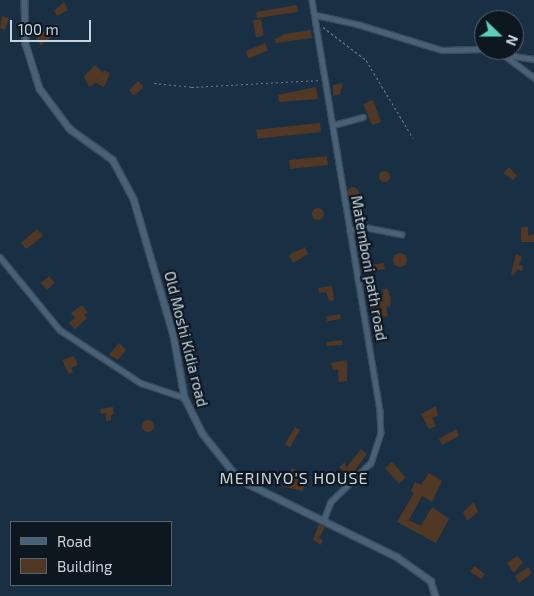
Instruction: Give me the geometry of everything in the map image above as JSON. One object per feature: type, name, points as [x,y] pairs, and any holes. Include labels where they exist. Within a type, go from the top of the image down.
[{"type":"street","name":"Old Moshi Kidia road","points":[[26,0],[26,44],[40,89],[70,129],[113,160],[134,199],[174,336],[185,398],[203,434],[234,473],[248,484],[324,520],[409,564],[431,581],[436,596]]},
{"type":"street","name":"Matemboni path road","points":[[312,0],[318,24],[349,230],[380,410],[380,433],[371,463],[360,478],[331,502],[324,520]]},
{"type":"street","points":[[316,16],[357,24],[442,50],[474,49]]},
{"type":"street","points":[[511,60],[534,78]]},
{"type":"street","points":[[333,125],[363,117]]},
{"type":"street","points":[[349,230],[370,228],[401,234]]},
{"type":"street","points":[[0,257],[60,330],[141,383],[185,398]]},
{"type":"path","points":[[318,24],[366,60],[413,138]]},
{"type":"path","points":[[154,83],[191,87],[326,80]]},
{"type":"building","points":[[64,2],[68,10],[57,16],[54,11]]},
{"type":"building","points":[[297,5],[298,12],[257,18],[256,12]]},
{"type":"building","points":[[2,16],[9,18],[5,30],[0,28]]},
{"type":"building","points":[[261,19],[264,36],[256,37],[253,20]]},
{"type":"building","points":[[49,27],[55,35],[41,45],[36,39]]},
{"type":"building","points":[[311,30],[312,38],[276,43],[275,39],[285,34]]},
{"type":"building","points":[[265,43],[268,50],[249,59],[246,51]]},
{"type":"building","points":[[95,65],[103,73],[104,70],[110,73],[104,87],[96,83],[89,87],[84,76]]},
{"type":"building","points":[[138,81],[144,87],[134,96],[129,90]]},
{"type":"building","points":[[343,83],[340,94],[333,96],[333,85]]},
{"type":"building","points":[[316,87],[318,99],[279,102],[278,95]]},
{"type":"building","points":[[373,100],[381,122],[372,125],[363,104]]},
{"type":"building","points":[[320,123],[321,132],[257,139],[256,130]]},
{"type":"building","points":[[327,156],[328,165],[290,169],[289,160]]},
{"type":"building","points":[[509,167],[517,176],[513,180],[503,173]]},
{"type":"building","points":[[384,170],[390,176],[384,182],[378,176]]},
{"type":"building","points":[[353,187],[359,193],[353,199],[347,193]]},
{"type":"building","points":[[316,208],[320,208],[324,214],[320,220],[316,220],[312,216],[312,212]]},
{"type":"building","points":[[521,227],[528,227],[528,236],[534,234],[534,242],[521,242]]},
{"type":"building","points":[[37,229],[43,236],[26,249],[21,243]]},
{"type":"building","points":[[305,247],[308,254],[293,263],[289,255]]},
{"type":"building","points":[[400,253],[405,255],[407,260],[405,265],[400,267],[395,265],[393,260],[395,255]]},
{"type":"building","points":[[516,254],[522,257],[519,265],[523,266],[522,271],[517,269],[514,275],[511,274]]},
{"type":"building","points":[[384,263],[385,269],[361,273],[360,267]]},
{"type":"building","points":[[49,276],[55,283],[47,290],[41,283]]},
{"type":"building","points":[[332,286],[334,300],[329,301],[326,292],[319,293],[318,288]]},
{"type":"building","points":[[387,288],[391,298],[390,306],[386,307],[388,316],[373,319],[368,303],[379,301],[378,297],[384,295],[382,290]]},
{"type":"building","points":[[82,305],[88,312],[84,315],[87,318],[75,329],[69,323],[75,318],[71,313]]},
{"type":"building","points":[[340,314],[341,319],[327,322],[326,317]]},
{"type":"building","points":[[342,340],[343,345],[327,346],[326,342]]},
{"type":"building","points":[[119,343],[126,350],[118,360],[109,355]]},
{"type":"building","points":[[74,356],[78,365],[71,368],[73,372],[69,374],[62,360]]},
{"type":"building","points":[[347,360],[347,381],[339,382],[338,369],[333,370],[331,363]]},
{"type":"building","points":[[436,406],[438,416],[432,418],[436,426],[429,429],[421,414]]},
{"type":"building","points":[[113,407],[114,414],[111,415],[111,420],[106,421],[106,413],[101,414],[100,409]]},
{"type":"building","points":[[148,420],[154,426],[148,432],[142,426]]},
{"type":"building","points":[[295,427],[300,430],[290,447],[285,444]]},
{"type":"building","points":[[456,429],[459,436],[442,445],[439,439]]},
{"type":"building","points":[[361,449],[367,454],[350,477],[339,467],[345,462],[346,468]]},
{"type":"building","points":[[392,462],[406,478],[399,484],[385,468]]},
{"type":"building","points":[[292,468],[307,476],[303,491],[284,487]]},
{"type":"building","points":[[429,473],[442,481],[432,502],[422,496],[409,520],[421,526],[432,507],[449,519],[436,543],[397,522],[414,493],[411,491],[415,482],[421,485]]},
{"type":"building","points":[[474,502],[478,512],[467,521],[463,512]]},
{"type":"building","points":[[319,524],[325,527],[319,538],[323,540],[321,545],[313,540]]},
{"type":"building","points":[[517,556],[523,562],[514,573],[507,563]]},
{"type":"building","points":[[474,566],[485,574],[481,579],[470,572]]},
{"type":"building","points":[[528,567],[532,573],[519,583],[515,576]]},
{"type":"district","name":"MERINYO'S HOUSE","points":[[294,478]]}]
